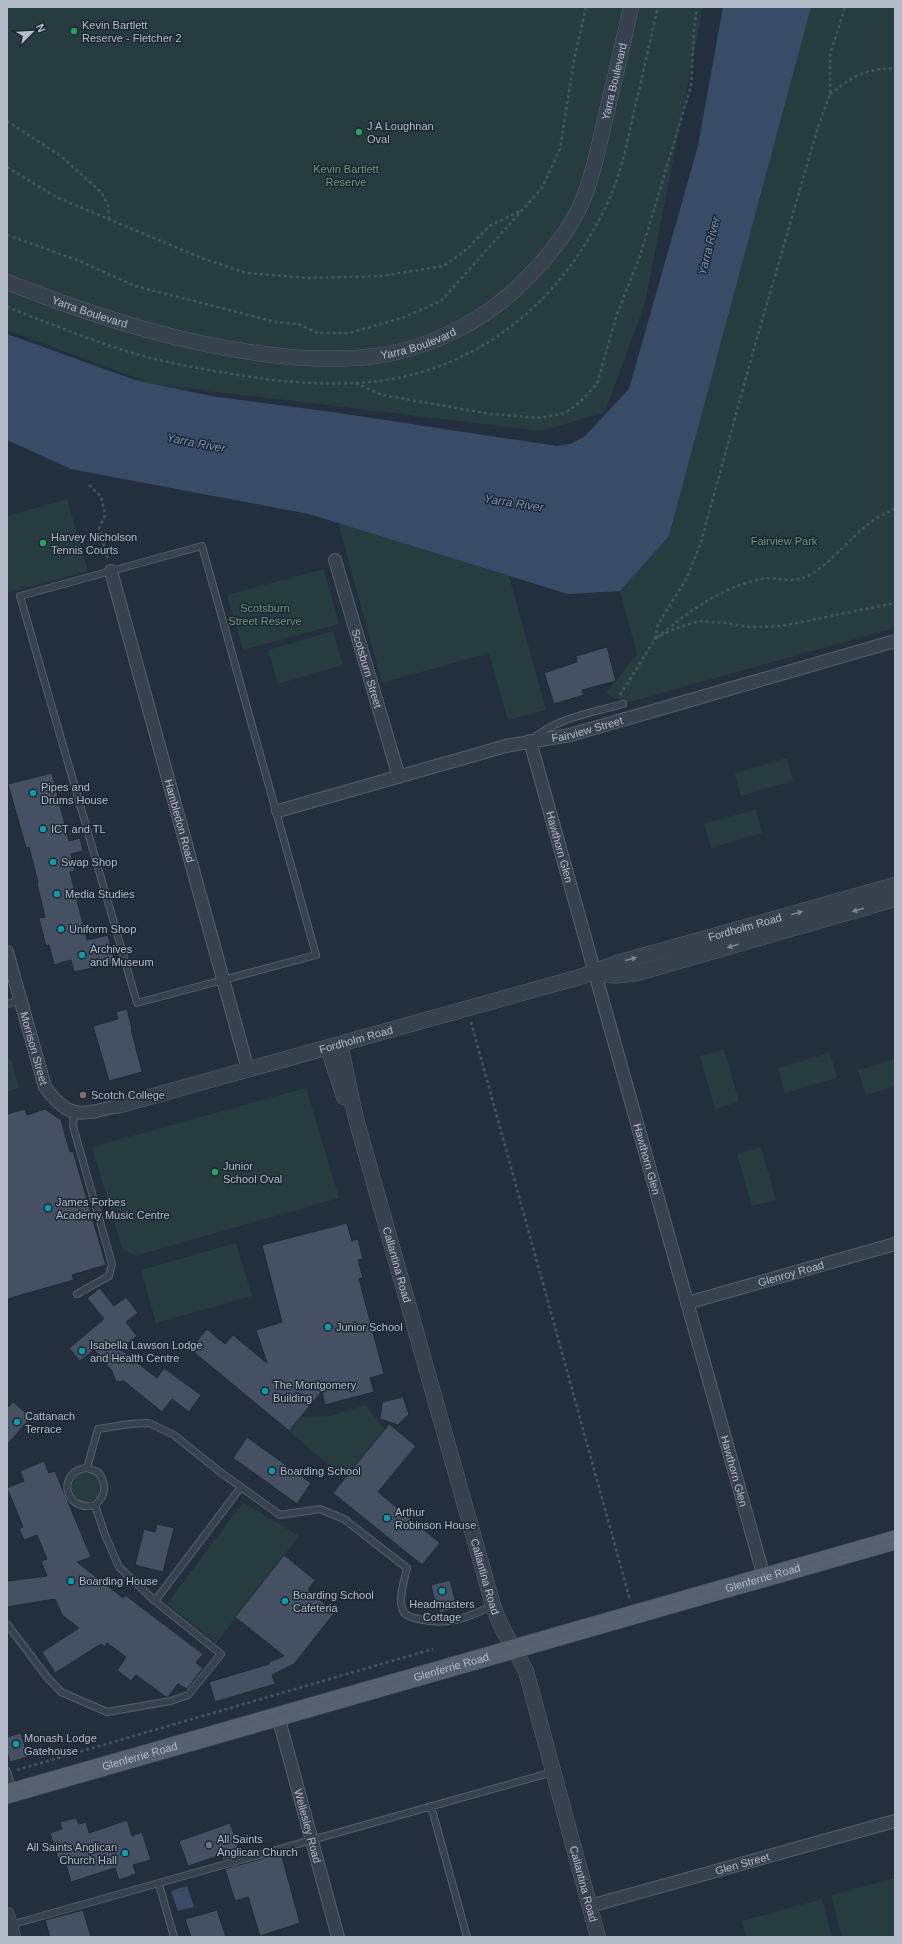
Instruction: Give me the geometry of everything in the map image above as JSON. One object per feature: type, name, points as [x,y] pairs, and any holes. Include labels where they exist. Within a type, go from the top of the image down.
[{"type":"main road","name":"Glenferrie Road","points":[[10,1793],[895,1540]]},
{"type":"street","name":"Yarra Boulevard","points":[[7,282],[130,326],[221,347],[269,355],[345,359],[376,356],[401,351],[434,340],[465,326],[487,312],[516,290],[540,264],[566,230],[578,209],[593,174],[631,7]]},
{"type":"street","name":"Scotsburn Street","points":[[335,560],[399,777]]},
{"type":"street","name":"Hambledon Road","points":[[111,571],[248,1070]]},
{"type":"street","name":"Fairview Street","points":[[278,811],[506,746],[570,735],[895,641]]},
{"type":"street","name":"Hawthorn Glen","points":[[530,741],[764,1577]]},
{"type":"street","name":"Fordholm Road","points":[[117,1106],[467,1009],[595,972],[617,962],[895,885]]},
{"type":"street","name":"Fordholm Road","points":[[595,972],[620,977],[641,972],[895,899]]},
{"type":"street","name":"Morrison Street","points":[[7,952],[45,1087],[61,1106],[74,1112]]},
{"type":"street","name":"Callantina Road","points":[[334,1046],[344,1099],[356,1119],[493,1605],[501,1629],[526,1672],[598,1937]]},
{"type":"street","points":[[74,1112],[85,1114],[117,1106]]},
{"type":"street","name":"Glenroy Road","points":[[688,1302],[895,1244]]},
{"type":"street","name":"Wellesley Road","points":[[278,1716],[338,1937]]},
{"type":"street","name":"Glen Street","points":[[590,1906],[895,1821]]},
{"type":"lane","points":[[202,546],[278,811],[316,955],[137,1003],[20,596],[111,571],[202,546]]},
{"type":"lane","points":[[530,741],[539,732],[552,725],[623,704]]},
{"type":"lane","points":[[7,1004],[21,1000]]},
{"type":"lane","points":[[74,1112],[72,1126],[112,1264],[108,1276],[77,1294]]},
{"type":"lane","points":[[87,1468],[98,1429],[130,1424],[149,1423],[174,1435],[280,1515],[320,1509],[344,1519],[407,1568],[400,1603],[404,1612],[409,1617],[426,1621],[452,1621],[472,1616],[493,1605]]},
{"type":"lane","points":[[87,1468],[98,1472],[104,1484],[103,1496],[95,1505],[83,1506],[78,1504],[69,1495],[67,1488],[71,1475],[76,1471],[87,1468]]},
{"type":"lane","points":[[155,1601],[241,1487]]},
{"type":"lane","points":[[7,1624],[47,1677],[61,1692],[107,1712],[180,1698],[188,1695],[221,1654],[155,1601],[119,1567],[111,1552],[95,1505]]},
{"type":"lane","points":[[7,1772],[10,1793]]},
{"type":"lane","points":[[10,1926],[553,1772]]},
{"type":"lane","points":[[431,1806],[467,1937]]},
{"type":"lane","points":[[159,1884],[174,1937]]},
{"type":"path","points":[[7,235],[77,260],[135,286],[276,322],[298,324],[318,334],[350,333],[402,318],[441,300],[542,188],[560,149],[574,60],[586,7]]},
{"type":"path","points":[[355,382],[382,395],[491,414],[540,418],[565,413],[579,403],[598,384],[617,314],[640,256],[691,86],[694,30],[697,7]]},
{"type":"path","points":[[655,639],[658,624],[687,578],[701,542],[753,352],[818,126],[830,94],[830,55],[845,7]]},
{"type":"path","points":[[830,94],[852,77],[873,69],[895,68]]},
{"type":"path","points":[[7,121],[62,157],[101,192],[108,204],[109,218]]},
{"type":"path","points":[[7,167],[56,197],[204,259],[247,273],[308,278],[382,276],[444,266],[468,248],[489,226],[522,210]]},
{"type":"path","points":[[89,486],[101,496],[105,515],[99,529],[111,571]]},
{"type":"path","points":[[618,697],[655,639],[699,605],[725,592],[765,578],[796,580],[809,575],[871,522],[895,508]]},
{"type":"path","points":[[655,639],[674,629],[699,621],[726,623],[749,627],[781,626],[895,603]]},
{"type":"path","points":[[467,1009],[634,1614]]},
{"type":"path","points":[[7,1772],[433,1649]]},
{"type":"green space","name":"Kevin Bartlett Reserve","points":[[7,7],[703,7],[645,303],[605,412],[542,431],[152,384],[7,330]]},
{"type":"green space","name":"Fairview Park","points":[[811,7],[895,7],[895,628],[626,703],[606,693],[637,654],[620,591],[669,536]]},
{"type":"green space","name":"Harvey Nicholson Tennis Courts","points":[[67,499],[88,571],[7,593],[7,516]]},
{"type":"green space","points":[[338,522],[509,576],[546,710],[508,720],[489,653],[382,683]]},
{"type":"green space","name":"Scotsburn Street Reserve","points":[[324,569],[339,624],[243,650],[227,595]]},
{"type":"green space","points":[[333,631],[343,665],[278,684],[268,650]]},
{"type":"green space","points":[[787,758],[793,781],[741,796],[735,773]]},
{"type":"green space","points":[[756,809],[762,833],[711,848],[704,824]]},
{"type":"green space","points":[[724,1049],[739,1102],[715,1109],[700,1056]]},
{"type":"green space","points":[[830,1053],[837,1078],[785,1093],[778,1068]]},
{"type":"green space","points":[[7,1058],[12,1061],[19,1088],[9,1091],[7,1090]]},
{"type":"green space","points":[[895,1059],[895,1086],[866,1095],[858,1070]]},
{"type":"green space","name":"Junior School Oval","points":[[306,1088],[339,1198],[135,1256],[122,1248],[92,1147]]},
{"type":"green space","points":[[761,1147],[776,1200],[752,1206],[737,1154]]},
{"type":"green space","points":[[236,1243],[252,1296],[156,1323],[141,1270]]},
{"type":"green space","points":[[366,1405],[385,1430],[345,1479],[289,1431],[300,1417],[329,1416]]},
{"type":"green space","points":[[86,1472],[92,1473],[100,1481],[100,1493],[92,1501],[86,1502],[80,1501],[72,1493],[71,1487],[72,1481],[80,1473]]},
{"type":"green space","points":[[243,1502],[299,1536],[216,1643],[167,1604]]},
{"type":"green space","points":[[895,1878],[895,1937],[842,1937],[831,1895]]},
{"type":"green space","points":[[822,1899],[832,1937],[746,1937],[742,1921]]},
{"type":"water","name":"Yarra River","points":[[723,7],[811,7],[669,536],[620,591],[568,594],[309,514],[71,469],[7,440],[7,334],[135,380],[211,396],[332,412],[557,446],[570,444],[584,437],[629,389],[698,146]]},
{"type":"water","points":[[187,1886],[194,1907],[178,1911],[171,1891]]},
{"type":"building","points":[[607,647],[616,681],[582,690],[584,695],[554,704],[544,673],[577,662],[576,656]]},
{"type":"building","points":[[52,773],[69,841],[80,838],[83,851],[71,854],[75,871],[70,872],[87,940],[108,935],[115,963],[74,972],[71,960],[54,965],[49,945],[46,946],[39,918],[45,917],[38,883],[29,847],[26,848],[8,784]]},
{"type":"building","points":[[127,1009],[142,1072],[109,1081],[93,1026],[118,1019],[116,1012]]},
{"type":"building","name":"James Forbes Academy Music Centre","points":[[25,1109],[27,1115],[45,1109],[61,1120],[70,1152],[73,1151],[106,1265],[72,1275],[74,1280],[7,1299],[7,1114]]},
{"type":"building","name":"Junior School","points":[[347,1223],[352,1241],[358,1239],[363,1259],[358,1260],[363,1278],[359,1279],[384,1374],[370,1378],[374,1392],[325,1405],[322,1391],[289,1431],[190,1349],[207,1329],[225,1344],[233,1335],[267,1363],[256,1330],[282,1322],[262,1245]]},
{"type":"building","name":"Isabella Lawson Lodge and Health Centre","points":[[100,1288],[114,1306],[126,1297],[138,1313],[126,1322],[137,1336],[120,1349],[157,1378],[164,1368],[201,1395],[189,1412],[172,1399],[162,1412],[124,1381],[116,1382],[112,1371],[94,1350],[80,1361],[69,1348],[104,1319],[87,1298]]},
{"type":"building","points":[[403,1397],[409,1414],[398,1425],[380,1419],[382,1402]]},
{"type":"building","name":"Cattanach Terrace","points":[[13,1402],[31,1417],[7,1445],[7,1408]]},
{"type":"building","name":"Arthur Robinson House","points":[[389,1424],[416,1446],[378,1492],[440,1543],[422,1565],[333,1493]]},
{"type":"building","name":"Boarding School","points":[[247,1437],[311,1483],[297,1504],[233,1458]]},
{"type":"building","name":"Boarding House","points":[[44,1461],[49,1473],[55,1471],[91,1557],[77,1562],[123,1598],[125,1595],[203,1654],[196,1663],[203,1668],[187,1689],[178,1684],[168,1697],[166,1697],[136,1675],[131,1681],[117,1670],[126,1657],[107,1643],[105,1647],[101,1644],[55,1673],[42,1652],[79,1628],[62,1615],[55,1599],[7,1607],[7,1581],[47,1576],[41,1561],[47,1559],[37,1535],[24,1540],[19,1529],[23,1527],[7,1488],[24,1481],[20,1471]]},
{"type":"building","points":[[157,1524],[174,1528],[163,1572],[135,1565],[144,1529],[155,1532]]},
{"type":"building","name":"Boarding School Cafeteria","points":[[284,1555],[315,1580],[308,1590],[335,1612],[294,1664],[272,1675],[275,1684],[215,1702],[209,1682],[269,1664],[269,1662],[284,1656],[235,1617]]},
{"type":"building","name":"Headmasters Cottage","points":[[450,1580],[457,1608],[440,1613],[438,1607],[436,1607],[431,1585]]},
{"type":"building","name":"Monash Lodge Gatehouse","points":[[21,1733],[28,1757],[10,1762],[7,1751],[7,1737]]},
{"type":"building","points":[[76,1818],[79,1824],[86,1822],[89,1833],[127,1820],[132,1836],[142,1832],[151,1860],[133,1865],[136,1874],[119,1880],[115,1868],[71,1882],[64,1857],[58,1859],[50,1833],[62,1829],[60,1822]]},
{"type":"building","name":"All Saints Anglican Church","points":[[230,1823],[241,1855],[223,1860],[221,1855],[188,1866],[179,1841]]},
{"type":"building","points":[[281,1853],[300,1923],[260,1936],[248,1897],[235,1901],[225,1869]]},
{"type":"building","points":[[83,1910],[91,1937],[50,1937],[45,1920]]},
{"type":"building","points":[[217,1910],[226,1937],[191,1937],[185,1919]]},
{"type":"tram line","points":[[7,1790],[533,1637],[895,1535]]},
{"type":"tram line","points":[[7,1798],[895,1543]]},
{"type":"place","name":"Kevin Bartlett Reserve - Fletcher 2","points":[[74,31]]},
{"type":"place","name":"J A Loughnan Oval","points":[[359,132]]},
{"type":"place","name":"Harvey Nicholson Tennis Courts","points":[[43,543]]},
{"type":"place","name":"Pipes and Drums House","points":[[33,793]]},
{"type":"place","name":"ICT and TL","points":[[43,829]]},
{"type":"place","name":"Swap Shop","points":[[53,862]]},
{"type":"place","name":"Media Studies","points":[[57,894]]},
{"type":"place","name":"Uniform Shop","points":[[61,929]]},
{"type":"place","name":"Archives and Museum","points":[[82,955]]},
{"type":"place","name":"Scotch College","points":[[83,1095]]},
{"type":"place","name":"Junior School Oval","points":[[215,1172]]},
{"type":"place","name":"James Forbes Academy Music Centre","points":[[48,1208]]},
{"type":"place","name":"Junior School","points":[[328,1327]]},
{"type":"place","name":"Isabella Lawson Lodge and Health Centre","points":[[82,1351]]},
{"type":"place","name":"The Montgomery Building","points":[[265,1391]]},
{"type":"place","name":"Cattanach Terrace","points":[[17,1422]]},
{"type":"place","name":"Boarding School","points":[[272,1471]]},
{"type":"place","name":"Arthur Robinson House","points":[[387,1518]]},
{"type":"place","name":"Boarding House","points":[[71,1581]]},
{"type":"place","name":"Headmasters Cottage","points":[[442,1591]]},
{"type":"place","name":"Boarding School Cafeteria","points":[[285,1601]]},
{"type":"place","name":"Monash Lodge Gatehouse","points":[[16,1744]]},
{"type":"place","name":"All Saints Anglican Church","points":[[209,1845]]},
{"type":"place","name":"All Saints Anglican Church Hall","points":[[125,1853]]}]
